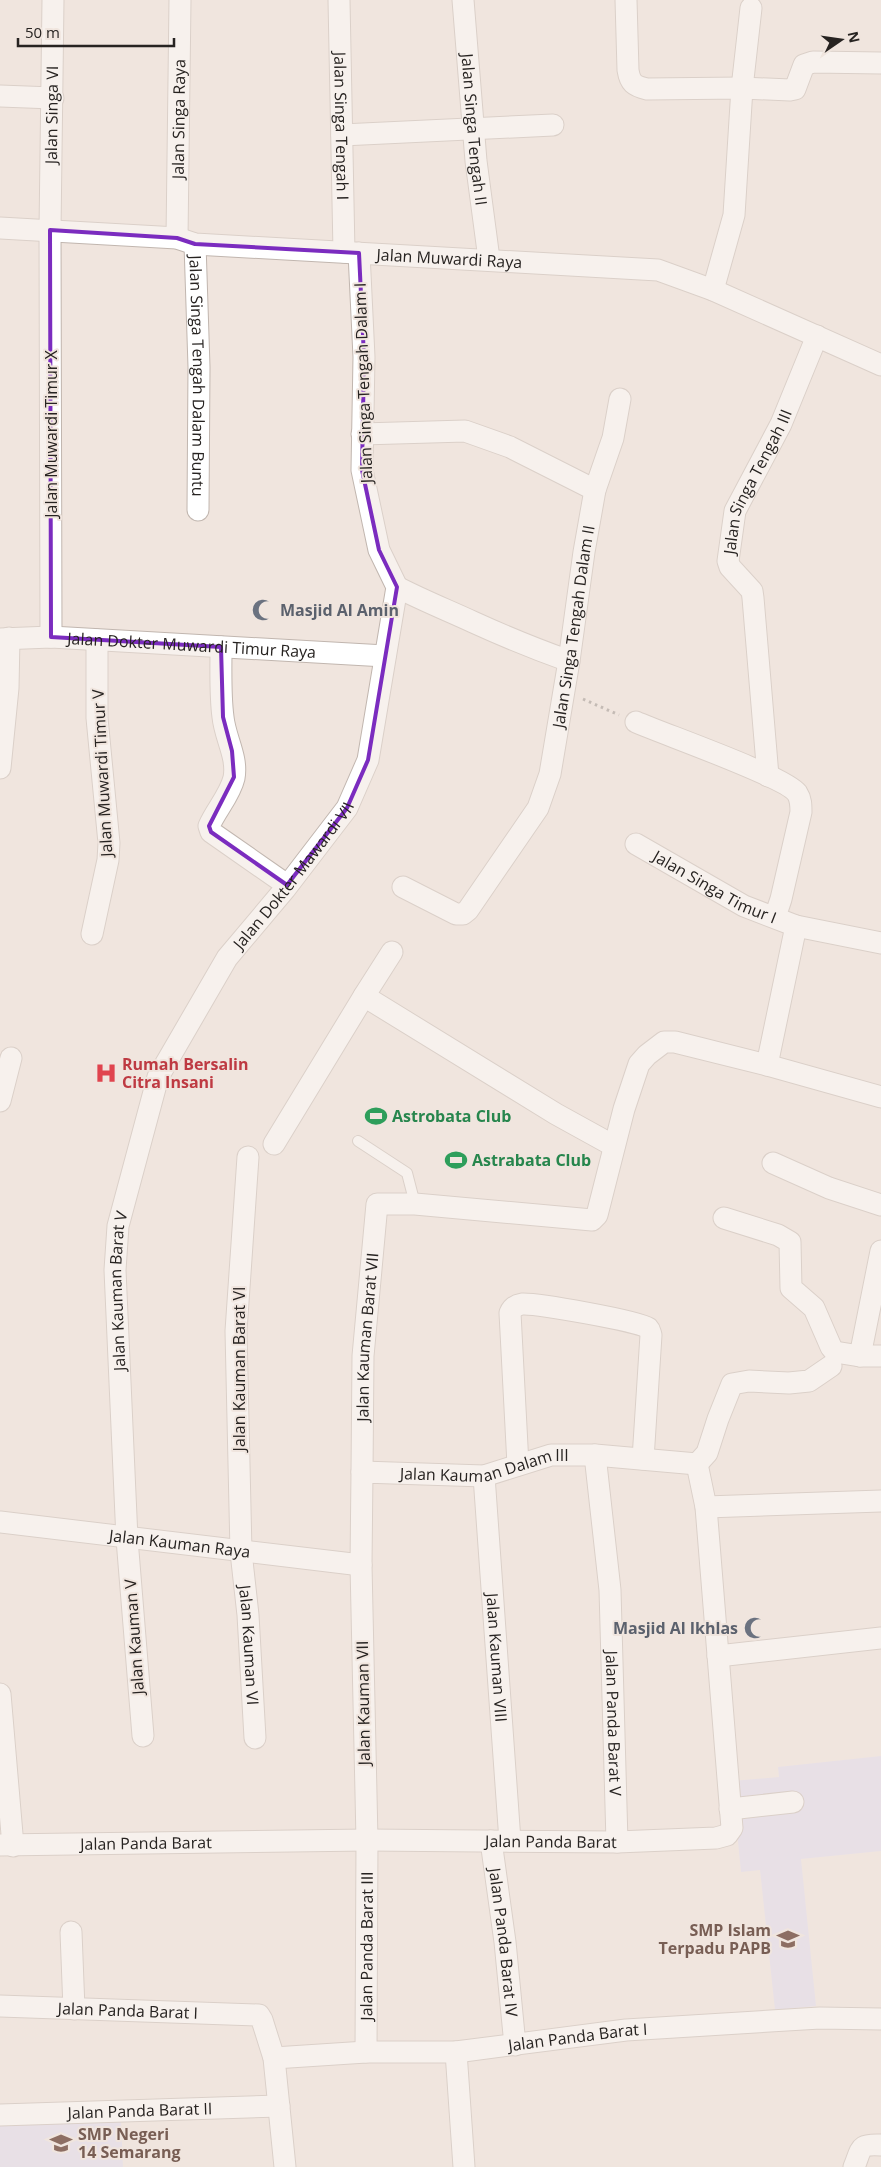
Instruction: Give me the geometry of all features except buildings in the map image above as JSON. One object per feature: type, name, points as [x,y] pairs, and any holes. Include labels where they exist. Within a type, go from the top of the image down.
[{"type":"street","name":"Jalan Singa VI","points":[[50,230],[53,0]]},
{"type":"street","name":"Jalan Singa Raya","points":[[180,0],[186,241]]},
{"type":"street","name":"Jalan Singa Tengah I","points":[[339,0],[342,135],[351,252]]},
{"type":"street","name":"Jalan Singa Tengah II","points":[[463,0],[476,161],[489,259]]},
{"type":"street","points":[[626,0],[629,79],[635,86],[647,89],[796,89],[804,65],[813,62],[881,63]]},
{"type":"street","points":[[713,290],[734,216],[742,88],[751,8]]},
{"type":"street","points":[[0,96],[53,98]]},
{"type":"street","points":[[342,135],[553,126]]},
{"type":"street","name":"Jalan Muwardi Raya","points":[[0,228],[351,252],[658,270],[713,290],[881,365]]},
{"type":"street","name":"Jalan Muwardi Timur X","points":[[50,230],[51,637]]},
{"type":"street","name":"Jalan Singa Tengah Dalam Buntu","points":[[186,241],[199,367],[198,510]]},
{"type":"street","name":"Jalan Singa Tengah Dalam I","points":[[351,252],[364,357],[362,470],[379,550],[396,587]]},
{"type":"street","name":"Jalan Singa Tengah III","points":[[768,776],[753,598],[747,584],[730,567],[728,561],[729,552],[735,511],[781,424],[817,336]]},
{"type":"street","name":"Jalan Singa Tengah Dalam II","points":[[403,886],[456,914],[464,914],[538,808],[550,774],[595,490],[613,438],[620,399]]},
{"type":"street","points":[[362,434],[465,431],[510,446],[595,490]]},
{"type":"street","points":[[385,656],[396,587],[435,607],[523,645],[569,661]]},
{"type":"street","name":"Jalan Dokter Muwardi Timur Raya","points":[[5,638],[51,637],[385,656]]},
{"type":"street","points":[[0,768],[8,688],[5,638]]},
{"type":"street","name":"Jalan Muwardi Timur V","points":[[92,934],[108,860],[109,843],[97,718],[97,640]]},
{"type":"street","points":[[221,648],[222,717],[232,751],[234,777],[230,789],[209,826],[211,832],[287,885]]},
{"type":"street","name":"Jalan Dokter Mawardi VII","points":[[158,1077],[226,958],[287,885],[347,808],[368,760],[385,656]]},
{"type":"street","points":[[636,722],[768,776],[791,788],[801,801],[793,846],[775,917]]},
{"type":"street","name":"Jalan Singa Timur I","points":[[636,844],[731,899],[796,926],[881,943]]},
{"type":"street","name":"Jalan Singa Timur I","points":[[767,1065],[796,926]]},
{"type":"street","points":[[274,1144],[392,952]]},
{"type":"street","points":[[364,996],[556,1114],[614,1146]]},
{"type":"street","points":[[415,1204],[589,1221],[597,1216],[624,1109],[639,1064],[664,1042],[675,1042],[767,1065],[881,1097]]},
{"type":"street","points":[[0,1100],[11,1058]]},
{"type":"street","name":"Jalan Kauman Barat V","points":[[127,1539],[115,1270],[116,1247],[118,1226],[158,1077]]},
{"type":"street","name":"Jalan Kauman Barat VI","points":[[241,1552],[236,1331],[248,1157]]},
{"type":"street","points":[[773,1163],[828,1188],[881,1205]]},
{"type":"street","name":"Jalan Kauman Barat VII","points":[[362,1472],[363,1356],[377,1203],[415,1204]]},
{"type":"street","points":[[724,1218],[778,1235],[790,1242],[791,1288],[814,1308],[831,1347],[836,1352],[860,1356],[881,1356]]},
{"type":"street","points":[[860,1356],[881,1252]]},
{"type":"street","points":[[518,1465],[510,1313],[512,1309],[522,1304],[561,1308],[646,1327],[651,1335],[643,1459]]},
{"type":"street","points":[[697,1464],[707,1453],[732,1384],[749,1381],[789,1383],[810,1381],[831,1366]]},
{"type":"street","name":"Jalan Kauman Dalam III","points":[[362,1472],[484,1476],[551,1455],[595,1455],[697,1464]]},
{"type":"street","name":"Jalan Panda Barat V","points":[[595,1455],[610,1590],[617,1842]]},
{"type":"street","name":"Jalan Panda Barat","points":[[6,1846],[367,1840],[617,1842],[716,1838],[727,1835],[732,1828],[706,1507],[697,1464]]},
{"type":"street","points":[[361,1565],[362,1472]]},
{"type":"street","name":"Jalan Kauman VIII","points":[[484,1476],[500,1841]]},
{"type":"street","points":[[706,1507],[881,1501]]},
{"type":"street","name":"Jalan Kauman Raya","points":[[0,1522],[127,1539],[361,1565]]},
{"type":"street","name":"Jalan Kauman V","points":[[127,1539],[143,1736]]},
{"type":"street","name":"Jalan Kauman VI","points":[[241,1552],[249,1624],[255,1738]]},
{"type":"street","name":"Jalan Kauman VII","points":[[361,1565],[367,1840]]},
{"type":"street","points":[[718,1656],[881,1638]]},
{"type":"street","points":[[0,1694],[6,1846]]},
{"type":"street","points":[[730,1809],[793,1802]]},
{"type":"street","name":"Jalan Panda Barat III","points":[[366,2052],[367,1840]]},
{"type":"street","name":"Jalan Panda Barat IV","points":[[500,1841],[505,1942],[515,2045]]},
{"type":"street","points":[[71,1932],[74,2009]]},
{"type":"street","name":"Jalan Panda Barat I","points":[[0,2006],[256,2014],[262,2020],[274,2058],[366,2052],[456,2052],[626,2030],[820,2018],[881,2019]]},
{"type":"street","points":[[456,2052],[464,2167]]},
{"type":"street","points":[[274,2058],[285,2167]]},
{"type":"street","name":"Jalan Panda Barat II","points":[[0,2115],[279,2106]]},
{"type":"street","points":[[854,2167],[863,2146],[881,2145]]},
{"type":"lane","points":[[358,1141],[407,1173],[415,1204]]},
{"type":"path","points":[[564,690],[636,722]]},
{"type":"highlighted area","points":[[50,230],[177,238],[195,244],[359,253],[364,357],[362,470],[379,550],[397,587],[368,760],[347,808],[287,885],[211,832],[209,826],[234,777],[232,751],[223,717],[221,647],[51,637]]},
{"type":"shaded area","name":"SMP Islam Terpadu PAPB","points":[[881,1756],[881,1851],[801,1859],[816,2006],[775,2010],[760,1870],[741,1872],[732,1781],[779,1777],[778,1767]]},
{"type":"shaded area","name":"SMP Negeri 14 Semarang","points":[[0,2118],[121,2119],[123,2167],[0,2167]]},
{"type":"place","name":"Masjid Al Amin","points":[[263,610]]},
{"type":"place","name":"Rumah Bersalin Citra Insani","points":[[106,1073]]},
{"type":"place","name":"Astrobata Club","points":[[376,1116]]},
{"type":"place","name":"Astrabata Club","points":[[456,1160]]},
{"type":"place","name":"Masjid Al Ikhlas","points":[[755,1628]]},
{"type":"place","name":"SMP Islam Terpadu PAPB","points":[[788,1939]]},
{"type":"place","name":"SMP Negeri 14 Semarang","points":[[61,2143]]}]
